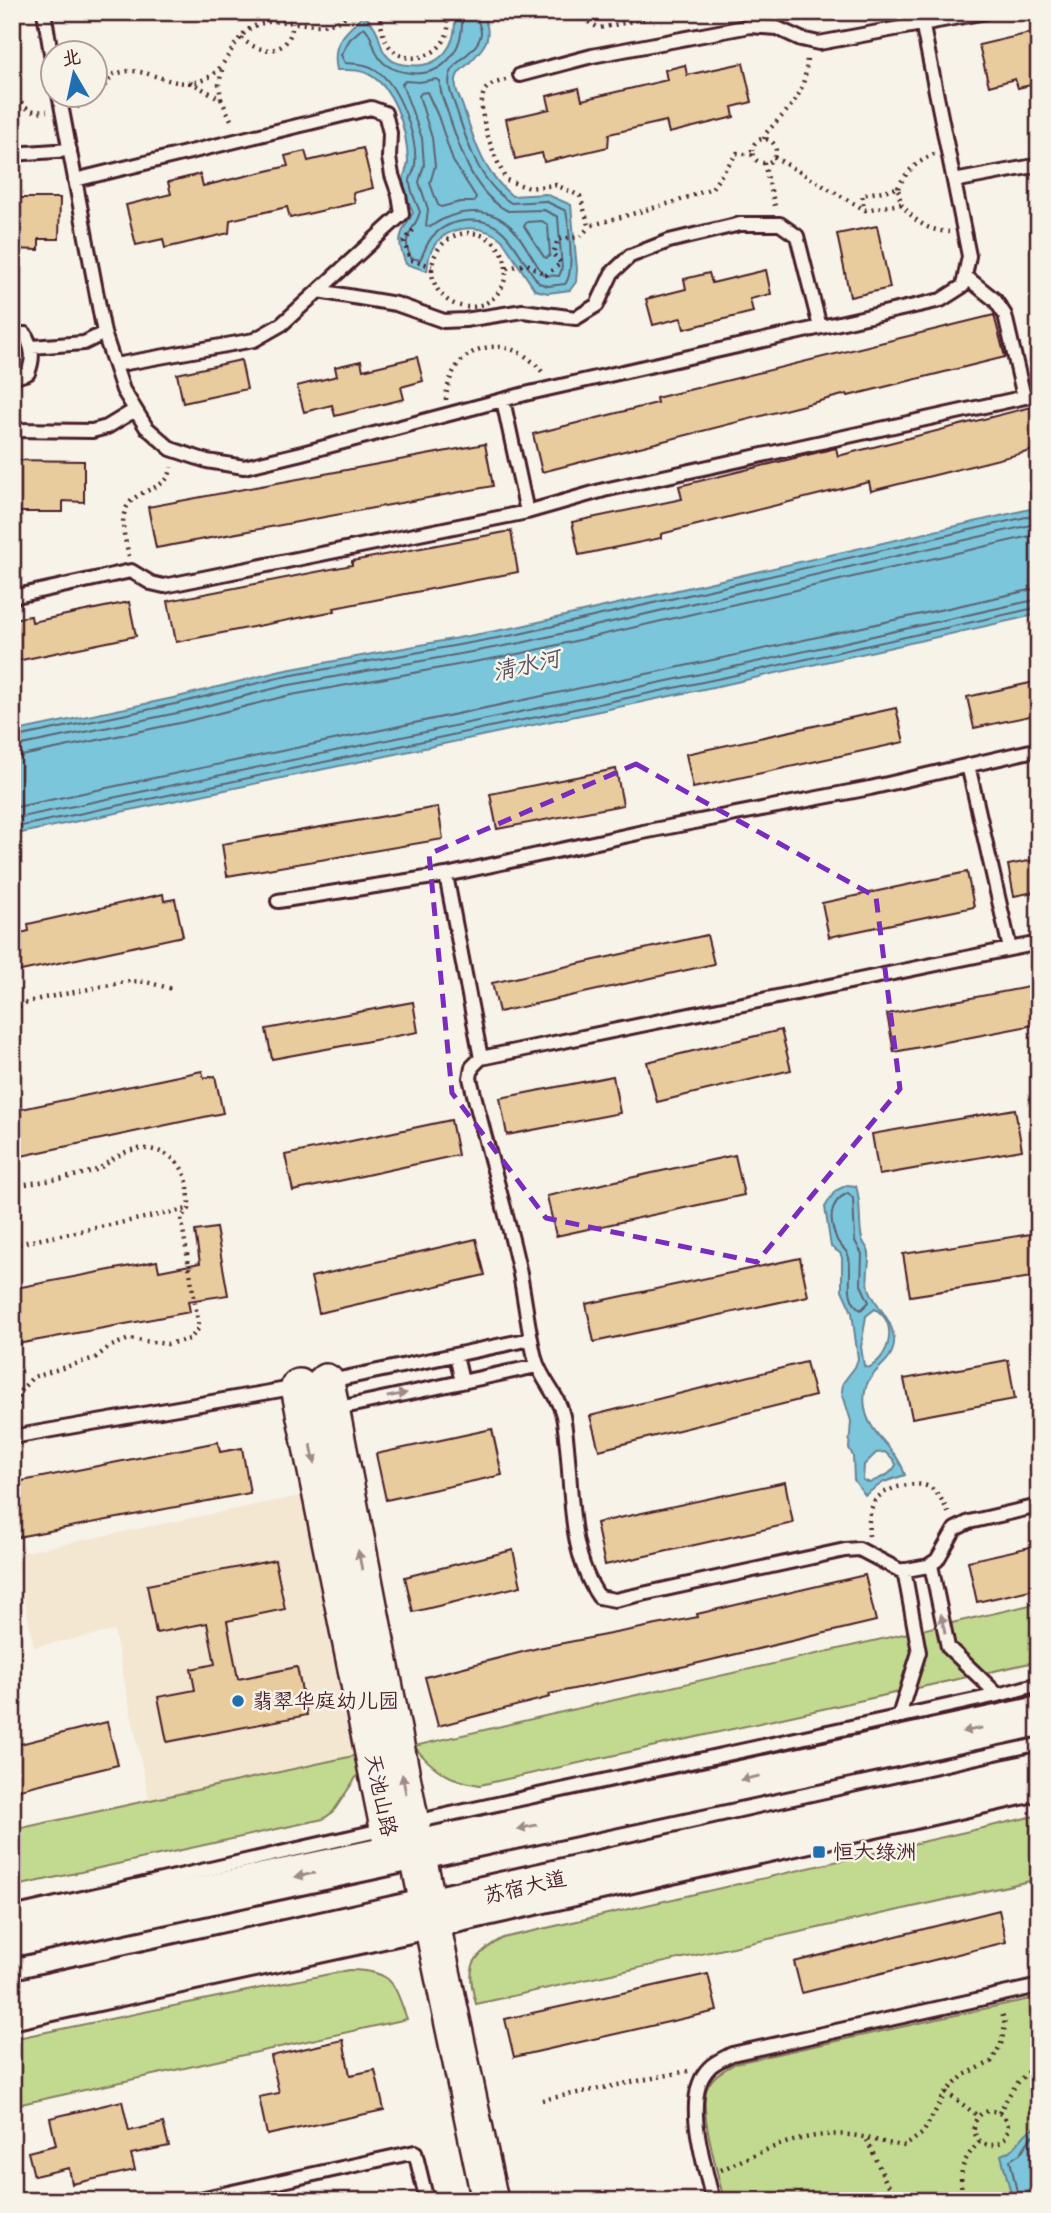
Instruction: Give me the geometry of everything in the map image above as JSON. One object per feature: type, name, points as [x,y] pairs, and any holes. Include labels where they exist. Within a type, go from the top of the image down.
[{"type":"main road","points":[[12,1937],[402,1839],[1039,1716]]},
{"type":"main road","name":"苏宿大道","points":[[12,2001],[420,1922],[1039,1772]]},
{"type":"street","name":"天池山路","points":[[318,1393],[472,2201]]},
{"type":"street","name":"天池山路","points":[[420,1922],[490,2201]]},
{"type":"lane","points":[[44,12],[48,38]]},
{"type":"lane","points":[[520,75],[592,56],[750,26],[777,28],[819,43],[922,18],[986,12]]},
{"type":"lane","points":[[62,110],[104,333],[123,390],[146,427],[171,449],[207,461],[244,467],[503,400],[941,300],[962,286],[970,256],[922,18]]},
{"type":"lane","points":[[75,180],[371,107],[385,113],[390,133],[389,158],[402,214],[282,324],[254,340],[115,365]]},
{"type":"lane","points":[[12,154],[70,150]]},
{"type":"lane","points":[[954,181],[1039,164]]},
{"type":"lane","points":[[318,291],[396,304],[444,321],[523,311],[576,318],[597,305],[612,273],[630,256],[669,241],[740,224],[780,224],[797,236],[820,327]]},
{"type":"lane","points":[[965,276],[995,300],[1005,315],[1024,397]]},
{"type":"lane","points":[[32,347],[84,343],[104,333]]},
{"type":"lane","points":[[12,334],[25,334],[32,347],[33,361],[28,373],[12,379]]},
{"type":"lane","points":[[12,597],[131,571],[151,583],[164,586],[527,512],[604,490],[1039,394]]},
{"type":"lane","points":[[503,400],[527,512]]},
{"type":"lane","points":[[12,430],[92,431],[107,427],[135,410]]},
{"type":"lane","points":[[278,901],[446,875],[643,832],[870,788],[1039,749]]},
{"type":"lane","points":[[968,765],[1010,948]]},
{"type":"lane","points":[[446,875],[481,1058]]},
{"type":"lane","points":[[1039,943],[481,1058],[472,1067],[470,1078],[519,1269],[537,1366],[562,1411],[573,1516],[586,1570],[599,1597],[615,1600],[845,1550],[859,1549],[904,1570],[931,1565],[943,1551],[955,1529],[969,1522],[1039,1506]]},
{"type":"lane","points":[[318,1393],[456,1355],[531,1339]]},
{"type":"lane","points":[[456,1355],[462,1382]]},
{"type":"lane","points":[[12,1437],[318,1393],[462,1382],[537,1366]]},
{"type":"lane","points":[[931,1565],[948,1647],[998,1695]]},
{"type":"lane","points":[[899,1716],[919,1652],[904,1570]]},
{"type":"lane","points":[[12,1914],[402,1839],[1039,1684]]},
{"type":"lane","points":[[12,2023],[420,1922],[1039,1794]]},
{"type":"lane","points":[[713,2201],[694,2109],[697,2084],[710,2066],[732,2054],[1039,1986]]},
{"type":"lane","points":[[191,2201],[415,2152],[427,2201]]},
{"type":"path","points":[[239,138],[221,99],[219,84],[223,65],[234,46],[252,27],[273,22],[316,25],[338,22],[349,12]]},
{"type":"path","points":[[381,12],[382,36],[388,46],[406,57],[418,58],[438,49],[445,40],[448,29],[446,12]]},
{"type":"path","points":[[570,12],[599,28],[679,12]]},
{"type":"path","points":[[241,38],[259,49],[280,47],[292,35],[293,23]]},
{"type":"path","points":[[774,157],[764,163],[756,161],[752,155],[754,143],[764,139],[766,133],[793,104],[806,81],[808,41]]},
{"type":"path","points":[[12,61],[18,99],[22,106],[38,112],[81,107],[97,94],[114,74],[132,71],[164,80],[189,81],[205,79],[223,65]]},
{"type":"path","points":[[520,75],[488,86],[483,92],[482,104],[495,160],[506,180],[529,188],[556,185],[580,196],[589,226]]},
{"type":"path","points":[[189,81],[221,99]]},
{"type":"path","points":[[764,139],[774,146],[774,157]]},
{"type":"path","points":[[948,149],[917,162],[903,178],[898,188],[901,204],[913,219],[932,230],[965,233]]},
{"type":"path","points":[[507,268],[527,264],[546,275],[561,263],[553,254],[558,239],[580,237],[589,226],[678,201],[712,188],[737,153],[752,155]]},
{"type":"path","points":[[774,157],[865,210],[901,204]]},
{"type":"path","points":[[764,163],[780,224]]},
{"type":"path","points":[[865,210],[862,195],[898,188]]},
{"type":"path","points":[[402,214],[415,227],[404,242],[410,260],[432,266]]},
{"type":"path","points":[[464,233],[488,238],[504,256],[507,268],[500,291],[492,300],[468,307],[456,305],[437,290],[432,266],[435,254],[442,244],[464,233]]},
{"type":"path","points":[[448,414],[446,398],[449,381],[457,366],[469,355],[485,348],[502,346],[533,360],[543,373],[549,389]]},
{"type":"path","points":[[131,571],[124,529],[125,511],[135,497],[147,489],[164,484],[170,474],[171,449]]},
{"type":"path","points":[[12,1009],[34,1000],[130,981],[173,989]]},
{"type":"path","points":[[12,1186],[81,1175],[100,1169],[126,1152],[153,1149],[172,1158],[183,1170],[188,1191],[189,1209],[181,1217],[199,1328],[190,1339],[167,1344],[130,1339],[109,1347],[95,1358],[33,1377],[21,1390],[12,1418]]},
{"type":"path","points":[[12,1245],[189,1209]]},
{"type":"path","points":[[870,1554],[868,1523],[875,1500],[890,1490],[911,1484],[928,1486],[943,1503],[955,1529]]},
{"type":"path","points":[[708,2176],[771,2147],[817,2135],[853,2136],[905,2146],[923,2133],[946,2092],[964,2075],[991,2062],[1001,2044],[1005,2026],[999,1994]]},
{"type":"path","points":[[999,2113],[1013,2087],[1025,2073],[1039,2065]]},
{"type":"path","points":[[542,2100],[710,2066]]},
{"type":"path","points":[[946,2092],[978,2116]]},
{"type":"path","points":[[988,2111],[999,2113],[1008,2127],[1004,2137],[990,2145],[980,2141],[974,2132],[978,2116],[988,2111]]},
{"type":"path","points":[[867,2139],[886,2182],[901,2201]]},
{"type":"path","points":[[963,2201],[960,2179],[965,2158],[980,2141]]},
{"type":"highlighted area","points":[[636,764],[876,897],[900,1089],[757,1262],[546,1218],[452,1093],[429,854]]},
{"type":"shaded area","name":"翡翠华庭幼儿园","points":[[304,1495],[358,1755],[149,1800],[114,1631],[34,1647],[15,1554]]},
{"type":"green space","points":[[1039,1603],[1039,1661],[480,1785],[442,1773],[414,1746]]},
{"type":"green space","points":[[358,1755],[359,1773],[333,1812],[323,1819],[12,1887],[12,1830]]},
{"type":"green space","points":[[1039,1815],[1039,1879],[476,2004],[471,1981],[473,1964],[483,1951],[503,1938]]},
{"type":"green space","points":[[349,1970],[375,1973],[389,1981],[398,1995],[407,2019],[12,2106],[12,2039]]},
{"type":"green space","points":[[1039,1997],[1039,2201],[724,2201],[705,2110],[709,2083],[723,2071],[736,2063]]},
{"type":"water","points":[[454,12],[481,12],[487,28],[484,46],[459,72],[456,84],[486,166],[512,196],[546,194],[571,205],[577,269],[576,282],[570,290],[548,293],[535,290],[502,240],[493,234],[473,228],[452,232],[435,244],[427,271],[406,264],[400,237],[413,213],[403,186],[408,161],[402,123],[391,98],[375,78],[361,71],[337,70],[336,52],[341,39],[364,15],[375,28],[383,51],[391,60],[406,65],[431,63],[446,52],[451,43],[454,34]]},
{"type":"water","name":"清水河","points":[[1039,507],[1039,614],[732,683],[12,835],[12,732],[178,697],[281,671],[517,627]]},
{"type":"water","points":[[847,1185],[856,1186],[862,1239],[869,1253],[868,1285],[874,1300],[888,1320],[894,1343],[888,1359],[867,1385],[864,1395],[865,1408],[872,1426],[896,1457],[905,1475],[884,1482],[865,1495],[854,1480],[853,1456],[849,1448],[851,1421],[842,1392],[843,1383],[858,1359],[852,1312],[842,1290],[842,1258],[840,1253],[831,1247],[825,1207],[835,1191]],"holes":[[[875,1309],[887,1322],[889,1340],[882,1356],[868,1368],[864,1366],[861,1347],[866,1316]],[[885,1452],[894,1460],[894,1469],[870,1483],[863,1480],[864,1465],[876,1453]]]},
{"type":"water","points":[[1039,2126],[1039,2201],[1013,2201],[1001,2155],[1014,2148],[1028,2132]]},
{"type":"building","points":[[1039,31],[1039,83],[1018,88],[1015,79],[989,86],[979,45]]},
{"type":"building","points":[[743,63],[752,102],[732,107],[734,117],[669,133],[666,121],[609,134],[608,147],[544,162],[542,153],[515,159],[506,119],[550,109],[547,96],[579,88],[582,100],[667,80],[665,70],[685,65],[687,75]]},
{"type":"building","points":[[363,148],[373,188],[353,193],[355,203],[290,218],[287,207],[230,220],[229,233],[165,248],[163,239],[136,245],[126,205],[171,194],[168,182],[200,174],[203,186],[288,166],[285,156],[305,151],[308,161]]},
{"type":"building","points":[[12,198],[60,198],[59,239],[39,239],[39,250],[12,249]]},
{"type":"building","points":[[877,226],[890,288],[850,297],[837,234]]},
{"type":"building","points":[[766,270],[771,294],[750,299],[753,312],[684,329],[681,318],[653,325],[646,299],[686,289],[684,279],[709,273],[712,283]]},
{"type":"building","points":[[994,315],[1005,357],[848,396],[847,394],[542,472],[533,434],[657,403],[656,398]]},
{"type":"building","points":[[417,357],[423,381],[401,387],[404,399],[335,416],[332,405],[304,412],[297,386],[337,376],[335,367],[361,361],[363,370]]},
{"type":"building","points":[[241,360],[247,389],[183,403],[177,374]]},
{"type":"building","points":[[1039,405],[1039,449],[871,491],[869,482],[661,534],[661,538],[579,555],[572,522],[682,499],[679,486],[836,448],[838,456]]},
{"type":"building","points":[[485,444],[493,486],[156,548],[148,507]]},
{"type":"building","points":[[12,460],[84,461],[84,502],[63,501],[63,512],[12,512]]},
{"type":"building","points":[[511,531],[518,572],[176,642],[168,601],[352,565],[352,561]]},
{"type":"building","points":[[129,602],[136,636],[12,662],[12,619],[31,616],[32,622]]},
{"type":"building","points":[[1039,681],[1039,714],[974,728],[967,697]]},
{"type":"building","points":[[896,708],[904,742],[693,788],[686,754]]},
{"type":"building","points":[[616,769],[623,805],[497,829],[490,794]]},
{"type":"building","points":[[438,807],[443,839],[227,876],[222,844]]},
{"type":"building","points":[[1039,859],[1039,891],[1014,896],[1008,865]]},
{"type":"building","points":[[967,872],[974,907],[829,937],[822,903]]},
{"type":"building","points":[[163,894],[164,901],[175,899],[183,936],[12,973],[12,935],[29,931],[28,924]]},
{"type":"building","points":[[707,935],[714,964],[499,1012],[492,983]]},
{"type":"building","points":[[1039,985],[1039,1024],[894,1052],[887,1014]]},
{"type":"building","points":[[413,1002],[418,1032],[272,1059],[266,1029]]},
{"type":"building","points":[[781,1030],[791,1070],[657,1102],[647,1062]]},
{"type":"building","points":[[202,1071],[204,1078],[215,1076],[223,1113],[12,1158],[12,1111]]},
{"type":"building","points":[[613,1076],[620,1113],[507,1135],[500,1098]]},
{"type":"building","points":[[1015,1109],[1022,1150],[879,1175],[872,1134]]},
{"type":"building","points":[[451,1120],[458,1155],[293,1191],[285,1155]]},
{"type":"building","points":[[735,1155],[744,1195],[556,1236],[547,1196]]},
{"type":"building","points":[[216,1228],[228,1295],[188,1301],[190,1312],[12,1345],[12,1305],[19,1304],[16,1288],[157,1261],[159,1271],[200,1263],[195,1231]]},
{"type":"building","points":[[1031,1234],[1038,1276],[910,1296],[903,1254]]},
{"type":"building","points":[[476,1239],[485,1275],[319,1313],[311,1277]]},
{"type":"building","points":[[800,1258],[808,1296],[594,1342],[586,1304]]},
{"type":"building","points":[[1008,1360],[1015,1399],[912,1418],[904,1379]]},
{"type":"building","points":[[806,1362],[815,1396],[599,1450],[590,1416]]},
{"type":"building","points":[[492,1429],[502,1475],[386,1500],[376,1454]]},
{"type":"building","points":[[218,1442],[220,1452],[242,1448],[250,1493],[12,1538],[12,1483]]},
{"type":"building","points":[[785,1482],[793,1523],[605,1565],[596,1523]]},
{"type":"building","points":[[1039,1545],[1039,1588],[977,1602],[968,1561]]},
{"type":"building","points":[[513,1550],[521,1586],[413,1612],[405,1577]]},
{"type":"building","points":[[275,1560],[285,1609],[227,1621],[238,1679],[297,1667],[307,1715],[167,1742],[158,1697],[195,1690],[191,1669],[215,1664],[207,1623],[156,1633],[147,1585]]},
{"type":"building","points":[[865,1575],[876,1621],[686,1666],[549,1694],[550,1697],[438,1726],[425,1677],[538,1648],[698,1617],[697,1614]]},
{"type":"building","points":[[107,1722],[118,1765],[12,1791],[12,1746]]},
{"type":"building","points":[[999,1910],[1006,1942],[802,1993],[794,1962]]},
{"type":"building","points":[[708,1974],[717,2011],[514,2057],[505,2019]]},
{"type":"building","points":[[343,2040],[350,2075],[375,2070],[384,2110],[267,2135],[259,2097],[279,2093],[271,2056]]},
{"type":"building","points":[[122,2101],[129,2131],[163,2123],[169,2146],[131,2154],[135,2170],[72,2184],[69,2168],[34,2176],[28,2152],[56,2145],[50,2118]]},
{"type":"place","name":"翡翠华庭幼儿园","points":[[238,1701]]},
{"type":"place","name":"恒大绿洲","points":[[819,1852]]}]
